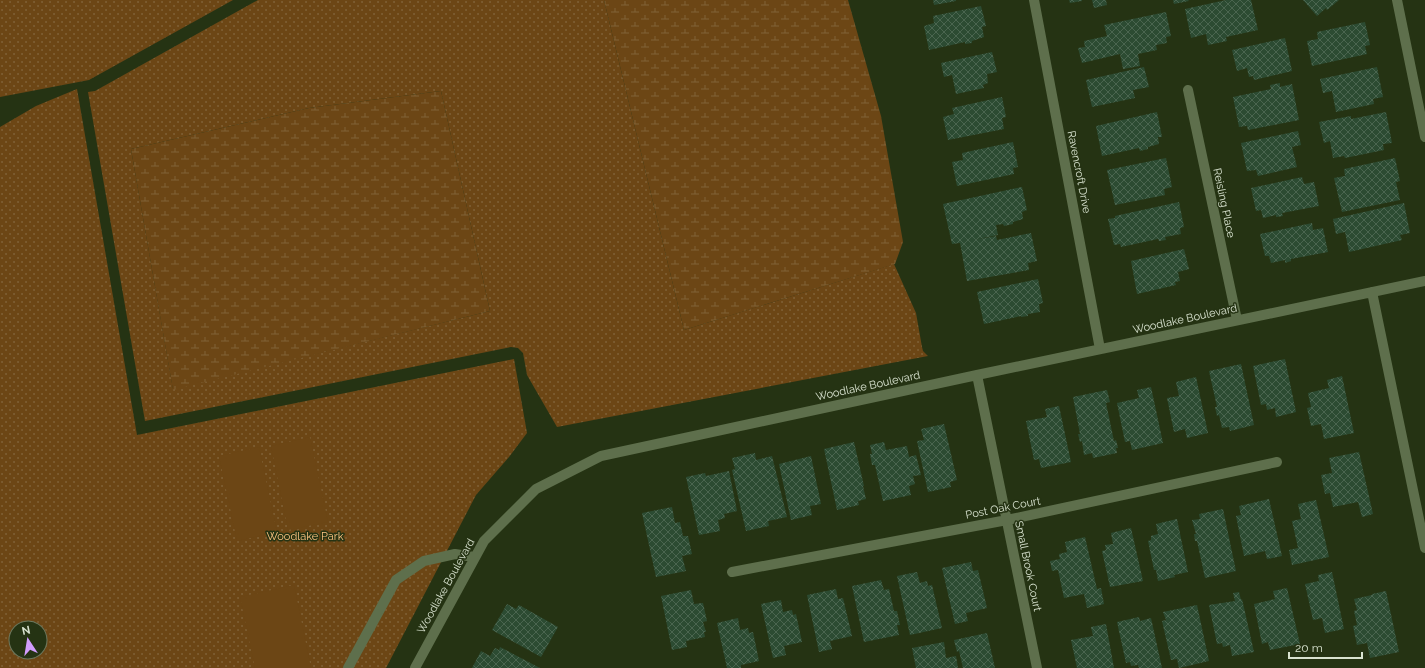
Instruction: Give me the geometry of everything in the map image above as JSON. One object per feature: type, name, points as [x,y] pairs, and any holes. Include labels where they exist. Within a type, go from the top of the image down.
[{"type":"street","name":"Ravencroft Drive","points":[[1034,0],[1100,349]]},
{"type":"street","points":[[1397,0],[1425,137]]},
{"type":"street","name":"Reisling Place","points":[[1188,90],[1237,320]]},
{"type":"street","name":"Woodlake Boulevard","points":[[415,668],[484,541],[536,489],[601,456],[1425,281]]},
{"type":"street","points":[[1372,292],[1425,544]]},
{"type":"street","name":"Small Brook Court","points":[[977,375],[1037,668]]},
{"type":"street","name":"Post Oak Court","points":[[732,572],[1007,520],[1277,462]]},
{"type":"street","points":[[348,668],[396,580],[424,561],[455,554],[474,557]]},
{"type":"green space","points":[[0,0],[233,0],[89,80],[0,97]]},
{"type":"green space","points":[[258,0],[604,0],[684,330],[894,264],[916,313],[923,351],[928,356],[557,427],[527,375],[523,353],[518,348],[511,347],[145,421],[88,92],[95,91]],"holes":[[[441,91],[490,311],[173,389],[131,149],[309,108]]]},
{"type":"green space","points":[[604,0],[848,0],[881,116],[903,242],[895,264],[684,330]]},
{"type":"green space","name":"Woodlake Park","points":[[77,89],[137,435],[514,359],[527,433],[509,457],[476,495],[386,668],[0,668],[0,127],[36,106]]},
{"type":"green space","points":[[441,91],[490,311],[173,390],[131,149],[309,108]]},
{"type":"green space","points":[[310,437],[328,522],[288,530],[271,446]]},
{"type":"green space","points":[[259,447],[277,532],[237,541],[219,456]]},
{"type":"green space","points":[[294,585],[311,668],[255,668],[240,597]]},
{"type":"building","points":[[933,0],[956,0],[956,1],[934,5]]},
{"type":"building","points":[[1069,0],[1082,0],[1082,1],[1070,3]]},
{"type":"building","points":[[1092,0],[1106,0],[1107,5],[1094,8]]},
{"type":"building","points":[[1173,0],[1188,0],[1189,1],[1174,4]]},
{"type":"building","points":[[1226,0],[1251,0],[1258,30],[1226,37],[1227,41],[1208,45],[1206,34],[1191,38],[1185,9]]},
{"type":"building","points":[[1303,0],[1339,0],[1317,16]]},
{"type":"building","points":[[981,6],[986,26],[982,27],[984,37],[972,41],[972,43],[965,44],[965,42],[929,50],[924,26],[934,23],[933,16]]},
{"type":"building","points":[[1166,12],[1171,36],[1166,37],[1167,43],[1156,45],[1157,50],[1138,54],[1140,66],[1123,69],[1120,54],[1082,63],[1078,48],[1085,47],[1084,41],[1107,36],[1104,25]]},
{"type":"building","points":[[1365,22],[1370,45],[1365,46],[1367,54],[1312,66],[1307,41],[1318,39],[1317,32]]},
{"type":"building","points":[[1285,38],[1292,71],[1254,80],[1253,76],[1249,77],[1247,68],[1237,71],[1232,50]]},
{"type":"building","points":[[992,52],[997,72],[987,74],[988,83],[983,85],[984,88],[956,94],[952,75],[944,77],[941,63]]},
{"type":"building","points":[[1144,67],[1149,87],[1133,90],[1135,98],[1092,107],[1086,80]]},
{"type":"building","points":[[1377,67],[1383,97],[1373,99],[1374,104],[1336,112],[1332,91],[1323,93],[1320,79]]},
{"type":"building","points":[[1280,83],[1280,87],[1292,84],[1299,120],[1248,130],[1247,126],[1239,127],[1233,97],[1271,89],[1270,85]]},
{"type":"building","points":[[1002,97],[1006,117],[1002,118],[1004,129],[948,140],[943,117],[954,114],[952,108]]},
{"type":"building","points":[[1157,112],[1162,137],[1158,137],[1159,144],[1140,151],[1139,148],[1102,156],[1096,126]]},
{"type":"building","points":[[1386,112],[1392,143],[1383,144],[1384,150],[1345,158],[1344,156],[1333,158],[1330,141],[1324,143],[1319,122],[1351,116],[1351,119]]},
{"type":"building","points":[[1298,131],[1301,145],[1292,147],[1297,167],[1258,176],[1256,170],[1247,171],[1241,143]]},
{"type":"building","points":[[1013,142],[1018,167],[1013,168],[1014,174],[957,186],[952,162],[963,160],[962,153]]},
{"type":"building","points":[[1166,158],[1172,187],[1164,189],[1165,195],[1115,205],[1107,170]]},
{"type":"building","points":[[1395,158],[1400,181],[1396,182],[1400,200],[1342,212],[1334,178],[1345,176],[1344,169]]},
{"type":"building","points":[[1302,177],[1304,184],[1314,182],[1319,206],[1282,213],[1283,216],[1276,217],[1276,215],[1263,218],[1261,210],[1256,211],[1251,188]]},
{"type":"building","points":[[1022,187],[1027,210],[1022,212],[1023,219],[1013,222],[1013,224],[1004,226],[1003,224],[996,225],[998,235],[973,240],[996,236],[997,240],[1031,233],[1037,261],[1028,263],[1029,270],[967,281],[960,243],[952,244],[943,204]]},
{"type":"building","points":[[1179,202],[1184,227],[1180,228],[1181,234],[1165,237],[1166,240],[1159,241],[1158,239],[1121,247],[1120,244],[1114,245],[1108,219],[1115,218],[1115,216]]},
{"type":"building","points":[[1404,203],[1410,233],[1400,235],[1402,240],[1349,252],[1345,232],[1336,234],[1333,219]]},
{"type":"building","points":[[1312,223],[1313,230],[1323,228],[1328,252],[1291,259],[1291,261],[1285,263],[1285,260],[1271,263],[1269,256],[1265,256],[1260,234]]},
{"type":"building","points":[[1184,249],[1189,269],[1178,272],[1180,281],[1175,282],[1176,285],[1137,294],[1131,261]]},
{"type":"building","points":[[1038,279],[1043,303],[1039,304],[1040,312],[1028,314],[1028,316],[1021,316],[984,324],[977,292]]},
{"type":"building","points":[[1285,359],[1296,412],[1276,417],[1275,408],[1267,410],[1266,404],[1261,405],[1253,366]]},
{"type":"building","points":[[1241,364],[1254,425],[1230,431],[1229,427],[1222,428],[1219,415],[1217,416],[1215,407],[1217,407],[1209,371]]},
{"type":"building","points":[[1342,376],[1354,433],[1324,439],[1321,424],[1311,426],[1307,408],[1311,407],[1308,393],[1329,388],[1327,380]]},
{"type":"building","points":[[1196,377],[1208,433],[1187,438],[1185,429],[1174,432],[1167,398],[1179,396],[1176,382]]},
{"type":"building","points":[[1151,387],[1163,443],[1132,450],[1130,441],[1125,442],[1117,403],[1139,398],[1137,390]]},
{"type":"building","points":[[1107,390],[1110,402],[1106,403],[1114,441],[1116,440],[1118,448],[1116,448],[1117,453],[1093,458],[1092,453],[1084,455],[1082,441],[1080,442],[1078,434],[1080,434],[1073,397]]},
{"type":"building","points":[[1059,406],[1071,462],[1041,468],[1039,459],[1034,460],[1026,421],[1047,417],[1045,409]]},
{"type":"building","points":[[944,424],[957,480],[950,482],[951,487],[928,492],[917,441],[924,440],[921,429]]},
{"type":"building","points":[[854,442],[866,499],[858,501],[859,505],[837,510],[824,449]]},
{"type":"building","points":[[884,442],[886,450],[907,446],[909,457],[916,455],[921,475],[913,476],[915,484],[909,486],[911,495],[883,501],[875,465],[872,465],[870,445]]},
{"type":"building","points":[[1359,452],[1373,514],[1362,517],[1358,502],[1333,507],[1330,493],[1325,494],[1321,475],[1332,473],[1329,458]]},
{"type":"building","points":[[755,453],[756,460],[772,456],[787,517],[768,521],[769,526],[746,531],[732,470],[735,469],[732,458]]},
{"type":"building","points":[[811,456],[821,504],[810,506],[812,515],[791,520],[779,464]]},
{"type":"building","points":[[729,471],[737,511],[724,514],[725,518],[718,520],[720,531],[699,535],[686,477],[705,473],[706,476]]},
{"type":"building","points":[[1269,499],[1282,556],[1267,559],[1265,551],[1244,556],[1236,516],[1241,515],[1239,506]]},
{"type":"building","points":[[1316,500],[1329,557],[1292,565],[1289,550],[1298,548],[1292,521],[1301,519],[1298,504]]},
{"type":"building","points":[[672,507],[675,523],[680,522],[683,536],[688,536],[692,554],[682,556],[686,571],[656,577],[642,513]]},
{"type":"building","points":[[1223,509],[1236,571],[1205,578],[1197,541],[1195,541],[1194,534],[1196,534],[1192,520],[1200,519],[1199,514]]},
{"type":"building","points":[[1177,519],[1188,572],[1158,581],[1156,570],[1154,570],[1148,541],[1151,540],[1151,536],[1158,534],[1156,524]]},
{"type":"building","points":[[1131,528],[1143,581],[1110,587],[1102,551],[1106,550],[1105,545],[1113,544],[1111,533]]},
{"type":"building","points":[[1085,537],[1097,589],[1101,588],[1104,604],[1087,608],[1084,594],[1064,598],[1058,570],[1052,571],[1050,561],[1060,559],[1059,554],[1067,552],[1065,542]]},
{"type":"building","points":[[971,562],[973,571],[978,570],[987,608],[966,613],[968,621],[955,624],[942,568]]},
{"type":"building","points":[[917,572],[920,583],[927,581],[928,586],[932,585],[942,628],[910,635],[897,576]]},
{"type":"building","points":[[1332,572],[1344,629],[1325,633],[1322,618],[1313,620],[1305,584],[1319,581],[1318,575]]},
{"type":"building","points":[[881,580],[884,590],[889,589],[894,611],[897,611],[900,625],[897,625],[899,635],[864,642],[852,586]]},
{"type":"building","points":[[1287,588],[1300,644],[1270,650],[1268,642],[1262,644],[1254,604],[1275,599],[1273,591]]},
{"type":"building","points":[[836,589],[838,599],[843,598],[852,636],[830,641],[832,649],[819,652],[807,595]]},
{"type":"building","points":[[691,590],[694,604],[703,603],[707,621],[703,622],[706,632],[704,632],[705,637],[686,641],[687,647],[672,650],[661,596]]},
{"type":"building","points":[[1386,591],[1399,652],[1370,658],[1367,643],[1357,645],[1353,626],[1357,625],[1354,611],[1357,610],[1354,599]]},
{"type":"building","points":[[1239,592],[1241,600],[1242,599],[1254,652],[1232,656],[1230,645],[1223,647],[1222,643],[1217,644],[1209,605],[1235,601],[1233,593]]},
{"type":"building","points":[[781,600],[783,612],[792,610],[793,615],[796,614],[802,642],[784,646],[786,655],[773,658],[761,604]]},
{"type":"building","points":[[507,604],[516,609],[519,605],[558,627],[541,657],[492,630]]},
{"type":"building","points":[[1197,605],[1209,661],[1179,668],[1177,659],[1171,660],[1162,621],[1166,620],[1163,612]]},
{"type":"building","points":[[1139,617],[1140,621],[1151,618],[1162,668],[1139,668],[1138,665],[1131,666],[1130,662],[1126,663],[1117,622]]},
{"type":"building","points":[[738,618],[740,630],[748,628],[749,633],[753,632],[759,661],[741,665],[741,668],[727,668],[717,623]]},
{"type":"building","points":[[1106,624],[1114,668],[1077,668],[1071,640],[1093,636],[1091,627]]},
{"type":"building","points":[[987,633],[995,668],[963,668],[959,651],[957,652],[954,640]]},
{"type":"building","points":[[944,642],[946,658],[956,656],[958,668],[916,668],[912,648]]},
{"type":"building","points":[[500,647],[540,668],[472,668],[481,651],[490,656],[495,648],[499,650]]}]
